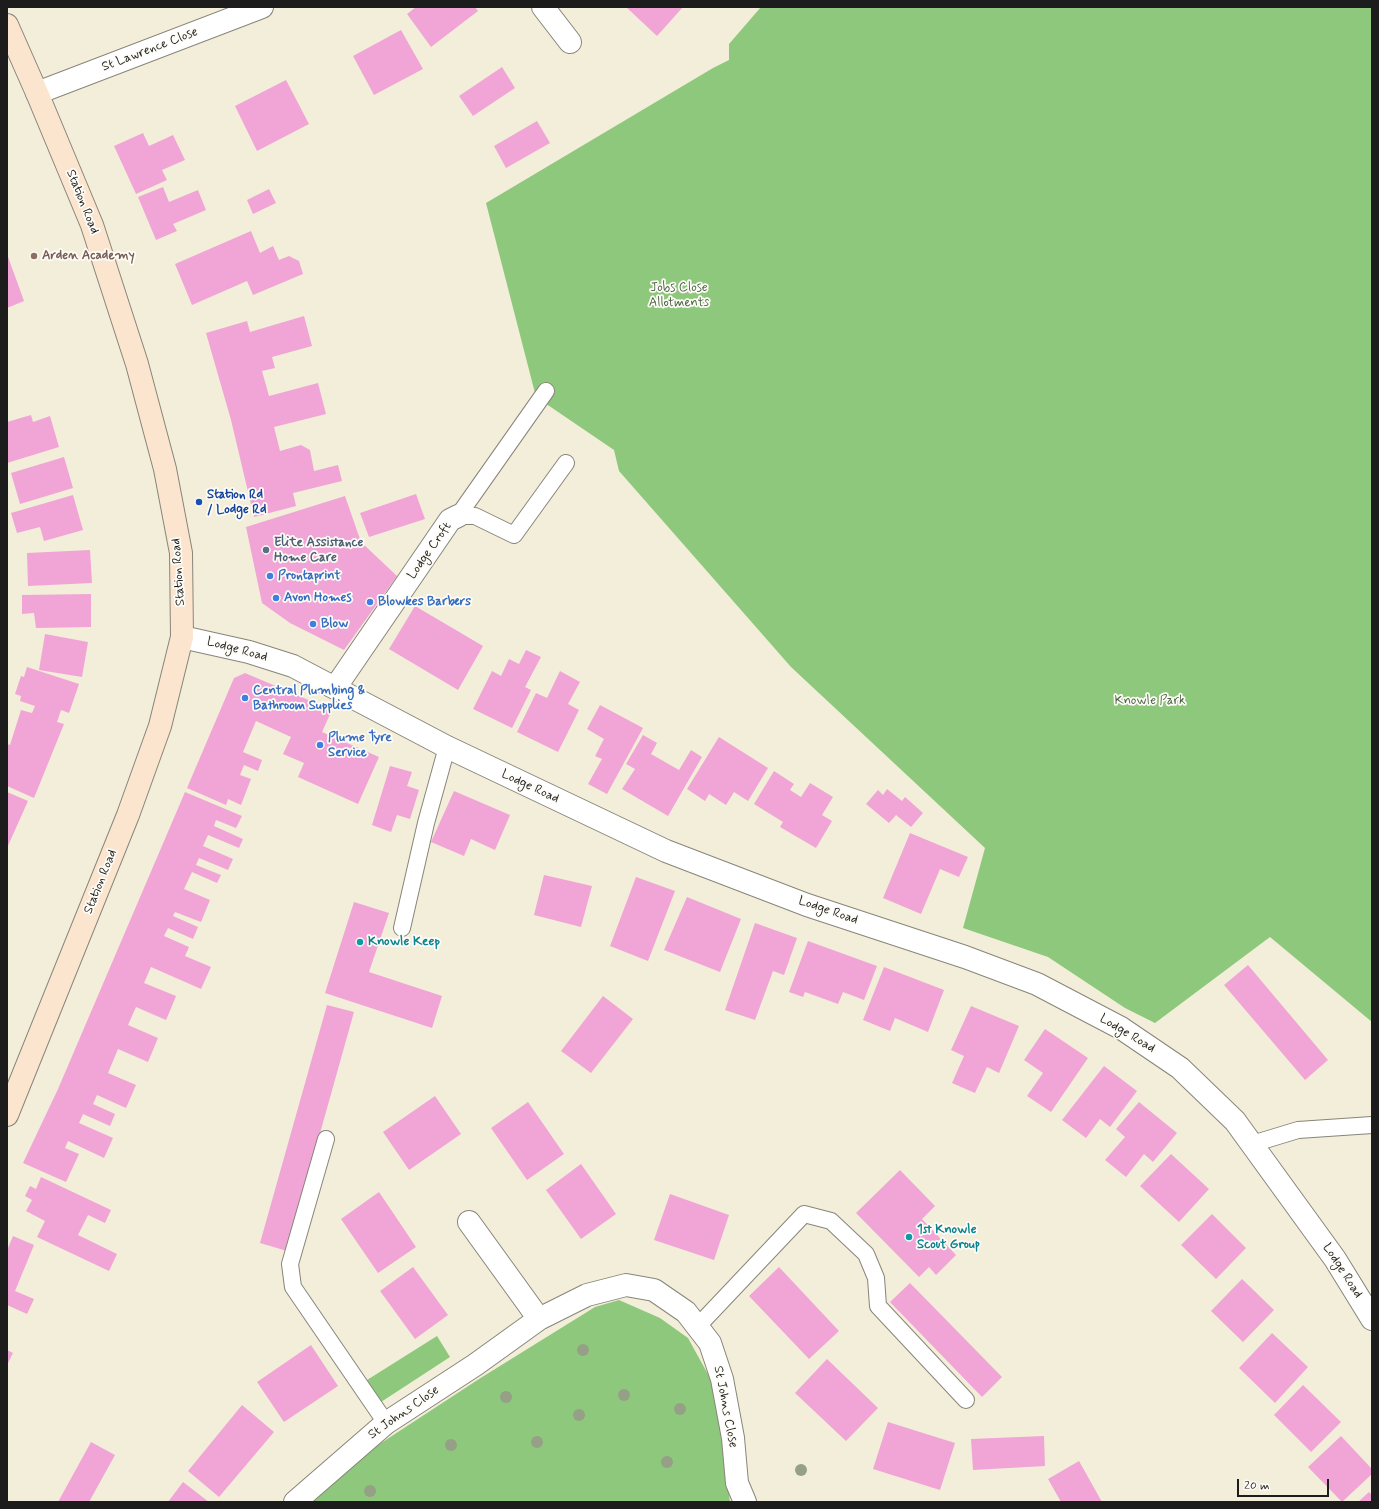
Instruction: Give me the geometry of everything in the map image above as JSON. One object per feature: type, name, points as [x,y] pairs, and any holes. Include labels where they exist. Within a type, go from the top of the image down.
[{"type":"main road","name":"Station Road","points":[[7,25],[92,225],[137,364],[165,469],[181,553],[182,637],[160,726],[128,815],[7,1115]]},
{"type":"street","name":"St Lawrence Close","points":[[37,93],[262,7]]},
{"type":"street","points":[[543,7],[570,42]]},
{"type":"street","name":"Lodge Croft","points":[[335,688],[450,520],[458,516]]},
{"type":"street","name":"Lodge Road","points":[[182,637],[249,652],[293,666],[447,747],[666,851],[807,905],[965,957],[1037,984],[1121,1028],[1180,1068],[1235,1121],[1335,1259],[1372,1319]]},
{"type":"street","points":[[469,1222],[539,1319]]},
{"type":"street","name":"St Johns Close","points":[[294,1502],[386,1423],[476,1365],[539,1319],[588,1295],[626,1285],[654,1290],[686,1312],[710,1343],[722,1379],[733,1438],[737,1483],[745,1502]]},
{"type":"lane","points":[[458,516],[546,391]]},
{"type":"lane","points":[[458,516],[475,516],[514,535],[566,463]]},
{"type":"lane","points":[[402,928],[426,823],[447,747]]},
{"type":"lane","points":[[1252,1144],[1298,1130],[1372,1125]]},
{"type":"lane","points":[[326,1139],[290,1264],[293,1287],[386,1423]]},
{"type":"lane","points":[[698,1326],[804,1214],[831,1221],[866,1254],[876,1278],[878,1306],[966,1400]]},
{"type":"green space","name":"Knowle Park","points":[[761,7],[1372,7],[1372,1022],[1270,937],[1155,1023],[1125,1008],[1048,957],[963,928],[985,848],[791,667],[619,471],[614,450],[536,397],[486,203],[713,68],[729,60],[729,44]]},
{"type":"green space","points":[[619,1300],[660,1318],[688,1338],[715,1387],[730,1502],[307,1502],[375,1447],[479,1379],[595,1307]]},
{"type":"green space","points":[[437,1336],[450,1357],[381,1402],[367,1380]]},
{"type":"building","points":[[416,7],[475,7],[478,11],[431,47],[407,14]]},
{"type":"building","points":[[626,7],[683,7],[657,36]]},
{"type":"building","points":[[401,30],[423,69],[374,95],[353,56]]},
{"type":"building","points":[[502,67],[515,88],[473,116],[459,96]]},
{"type":"building","points":[[286,80],[309,124],[257,151],[235,106]]},
{"type":"building","points":[[537,121],[550,143],[506,168],[494,146]]},
{"type":"building","points":[[143,133],[149,146],[173,135],[185,160],[162,170],[167,180],[136,194],[114,146]]},
{"type":"building","points":[[163,187],[169,202],[198,190],[206,210],[173,224],[177,231],[156,240],[138,197]]},
{"type":"building","points":[[269,189],[276,203],[253,214],[247,200]]},
{"type":"building","points":[[251,231],[260,253],[273,246],[279,260],[289,256],[299,261],[303,274],[253,295],[247,281],[192,305],[175,264]]},
{"type":"building","points":[[7,254],[24,301],[7,308]]},
{"type":"building","points":[[304,316],[312,346],[272,357],[275,368],[262,371],[269,396],[318,383],[326,414],[274,427],[280,451],[301,445],[310,450],[314,471],[338,465],[342,481],[293,493],[296,506],[254,517],[231,420],[206,333],[247,321],[250,332]]},
{"type":"building","points":[[31,415],[33,422],[50,416],[59,447],[7,463],[7,422]]},
{"type":"building","points":[[64,457],[73,488],[20,504],[11,473]]},
{"type":"building","points":[[416,494],[425,519],[369,537],[360,513]]},
{"type":"building","points":[[73,495],[83,530],[44,541],[40,527],[17,533],[11,513]]},
{"type":"building","points":[[345,496],[361,542],[397,576],[344,650],[290,623],[262,603],[246,527]]},
{"type":"building","points":[[90,550],[92,583],[28,586],[27,553]]},
{"type":"building","points":[[91,594],[91,627],[36,628],[34,613],[22,614],[22,595]]},
{"type":"building","points":[[415,606],[483,646],[458,690],[389,649]]},
{"type":"building","points":[[45,634],[88,642],[82,677],[39,670]]},
{"type":"building","points":[[526,650],[541,657],[525,687],[531,690],[512,728],[473,709],[492,671],[501,676],[509,659],[519,664]]},
{"type":"building","points":[[27,667],[79,684],[69,713],[61,710],[57,722],[64,724],[34,798],[7,786],[7,744],[10,745],[21,710],[32,713],[35,706],[20,701],[21,696],[15,694],[21,676],[24,677]]},
{"type":"building","points":[[560,671],[580,682],[568,704],[579,710],[558,752],[517,732],[536,693],[547,698]]},
{"type":"building","points":[[245,673],[332,710],[322,732],[379,757],[358,804],[298,777],[304,763],[283,754],[291,737],[256,721],[243,752],[262,760],[258,771],[244,765],[240,775],[251,779],[241,805],[228,799],[226,805],[187,788],[234,678]]},
{"type":"building","points":[[600,705],[643,728],[607,794],[588,784],[602,759],[595,756],[604,739],[587,729]]},
{"type":"building","points":[[643,735],[657,743],[651,754],[679,770],[691,750],[702,757],[668,816],[622,789],[635,769],[626,764]]},
{"type":"building","points":[[719,737],[768,768],[748,801],[734,792],[726,805],[709,794],[705,801],[687,789]]},
{"type":"building","points":[[390,766],[412,772],[407,786],[419,790],[410,819],[397,815],[391,832],[372,825]]},
{"type":"building","points":[[774,771],[794,784],[790,790],[801,797],[810,783],[833,797],[822,815],[832,821],[816,848],[780,827],[783,822],[754,804]]},
{"type":"building","points":[[887,789],[902,801],[905,797],[923,813],[911,827],[896,815],[889,823],[866,804],[878,790],[883,795]]},
{"type":"building","points":[[454,791],[510,815],[495,850],[471,839],[464,856],[431,842]]},
{"type":"building","points":[[7,792],[28,801],[7,848]]},
{"type":"building","points":[[185,792],[242,816],[236,828],[216,820],[214,826],[243,839],[239,848],[208,835],[203,846],[233,859],[228,870],[199,858],[196,865],[221,875],[217,883],[192,872],[184,889],[210,900],[201,922],[175,912],[173,916],[198,927],[193,939],[168,928],[164,936],[189,947],[185,956],[211,967],[201,989],[151,967],[144,983],[176,996],[166,1020],[136,1007],[128,1025],[158,1038],[148,1062],[118,1049],[108,1073],[136,1085],[126,1108],[97,1095],[93,1104],[115,1114],[110,1126],[83,1114],[79,1123],[113,1138],[104,1158],[68,1141],[65,1148],[79,1154],[66,1182],[23,1163],[58,1089]]},
{"type":"building","points":[[910,833],[968,857],[959,877],[940,869],[921,914],[883,898]]},
{"type":"building","points":[[544,875],[592,886],[581,927],[534,915]]},
{"type":"building","points":[[636,877],[675,891],[648,961],[610,946]]},
{"type":"building","points":[[687,897],[741,919],[720,972],[664,950]]},
{"type":"building","name":"Knowle Keep","points":[[354,902],[389,913],[369,972],[442,996],[432,1028],[325,993]]},
{"type":"building","points":[[755,923],[797,938],[784,975],[773,971],[755,1020],[725,1010]]},
{"type":"building","points":[[808,941],[877,966],[864,1000],[843,992],[838,1004],[805,992],[803,997],[789,992]]},
{"type":"building","points":[[1248,965],[1328,1060],[1305,1080],[1224,985]]},
{"type":"building","points":[[884,967],[944,990],[928,1032],[895,1018],[890,1031],[863,1020]]},
{"type":"building","points":[[603,996],[633,1019],[591,1073],[561,1051]]},
{"type":"building","points":[[327,1005],[354,1012],[287,1251],[260,1243]]},
{"type":"building","points":[[971,1006],[1019,1026],[999,1073],[987,1067],[975,1093],[952,1083],[964,1056],[951,1050]]},
{"type":"building","points":[[1045,1029],[1088,1058],[1051,1112],[1027,1096],[1043,1073],[1024,1060]]},
{"type":"building","points":[[1104,1066],[1137,1091],[1110,1127],[1100,1119],[1086,1138],[1062,1120]]},
{"type":"building","points":[[435,1096],[461,1134],[409,1170],[383,1132]]},
{"type":"building","points":[[528,1102],[564,1154],[527,1180],[491,1128]]},
{"type":"building","points":[[1139,1102],[1177,1133],[1153,1162],[1144,1154],[1126,1177],[1105,1160],[1125,1137],[1116,1129]]},
{"type":"building","points":[[1171,1154],[1209,1189],[1179,1222],[1140,1186]]},
{"type":"building","points":[[581,1164],[616,1214],[581,1239],[546,1190]]},
{"type":"building","name":"1st Knowle Scout Group","points":[[900,1170],[935,1206],[922,1219],[956,1255],[936,1275],[929,1267],[919,1277],[856,1213]]},
{"type":"building","points":[[41,1177],[111,1210],[105,1223],[88,1215],[78,1235],[117,1254],[109,1271],[37,1237],[45,1221],[26,1211],[32,1200],[25,1196],[30,1186],[36,1189]]},
{"type":"building","points":[[379,1192],[416,1247],[378,1273],[341,1219]]},
{"type":"building","points":[[670,1194],[729,1215],[714,1260],[654,1240]]},
{"type":"building","points":[[1212,1214],[1246,1248],[1216,1279],[1181,1245]]},
{"type":"building","points":[[13,1236],[34,1245],[15,1291],[34,1299],[27,1314],[7,1305],[7,1247],[8,1248]]},
{"type":"building","points":[[413,1267],[448,1315],[415,1339],[380,1291]]},
{"type":"building","points":[[779,1267],[839,1331],[809,1359],[749,1296]]},
{"type":"building","points":[[1242,1279],[1274,1310],[1243,1342],[1211,1311]]},
{"type":"building","points":[[910,1283],[1002,1377],[982,1397],[890,1302]]},
{"type":"building","points":[[1272,1333],[1308,1367],[1275,1403],[1239,1368]]},
{"type":"building","points":[[311,1345],[338,1386],[284,1422],[257,1382]]},
{"type":"building","points":[[7,1350],[13,1353],[7,1365]]},
{"type":"building","points":[[827,1359],[878,1408],[846,1441],[795,1393]]},
{"type":"building","points":[[1303,1385],[1341,1422],[1311,1452],[1274,1415]]},
{"type":"building","points":[[242,1405],[274,1432],[219,1497],[188,1471]]},
{"type":"building","points":[[888,1422],[955,1443],[940,1490],[873,1469]]},
{"type":"building","points":[[1044,1436],[1045,1466],[973,1470],[971,1439]]},
{"type":"building","points":[[1341,1436],[1372,1469],[1372,1474],[1342,1502],[1308,1467]]},
{"type":"building","points":[[91,1442],[115,1455],[89,1502],[58,1502]]},
{"type":"building","points":[[1079,1461],[1102,1502],[1061,1502],[1048,1479]]},
{"type":"building","points":[[183,1482],[209,1502],[168,1502]]},
{"type":"building","points":[[1369,1492],[1372,1495],[1372,1502],[1358,1502]]},
{"type":"place","name":"Arden Academy","points":[[34,256]]},
{"type":"place","name":"Station Rd / Lodge Rd","points":[[199,502]]},
{"type":"place","name":"Elite Assistance Home Care","points":[[266,550]]},
{"type":"place","name":"Prontaprint","points":[[270,576]]},
{"type":"place","name":"Avon Homes","points":[[276,598]]},
{"type":"place","name":"Blowkes Barbers","points":[[370,602]]},
{"type":"place","name":"Blow","points":[[313,624]]},
{"type":"place","name":"Central Plumbing & Bathroom Supplies","points":[[245,698]]},
{"type":"place","name":"Plume Tyre Service","points":[[320,745]]},
{"type":"place","name":"Knowle Keep","points":[[360,942]]},
{"type":"place","name":"1st Knowle Scout Group","points":[[909,1237]]},
{"type":"park label","name":"Jobs Close Allotments","points":[[679,296]]}]
